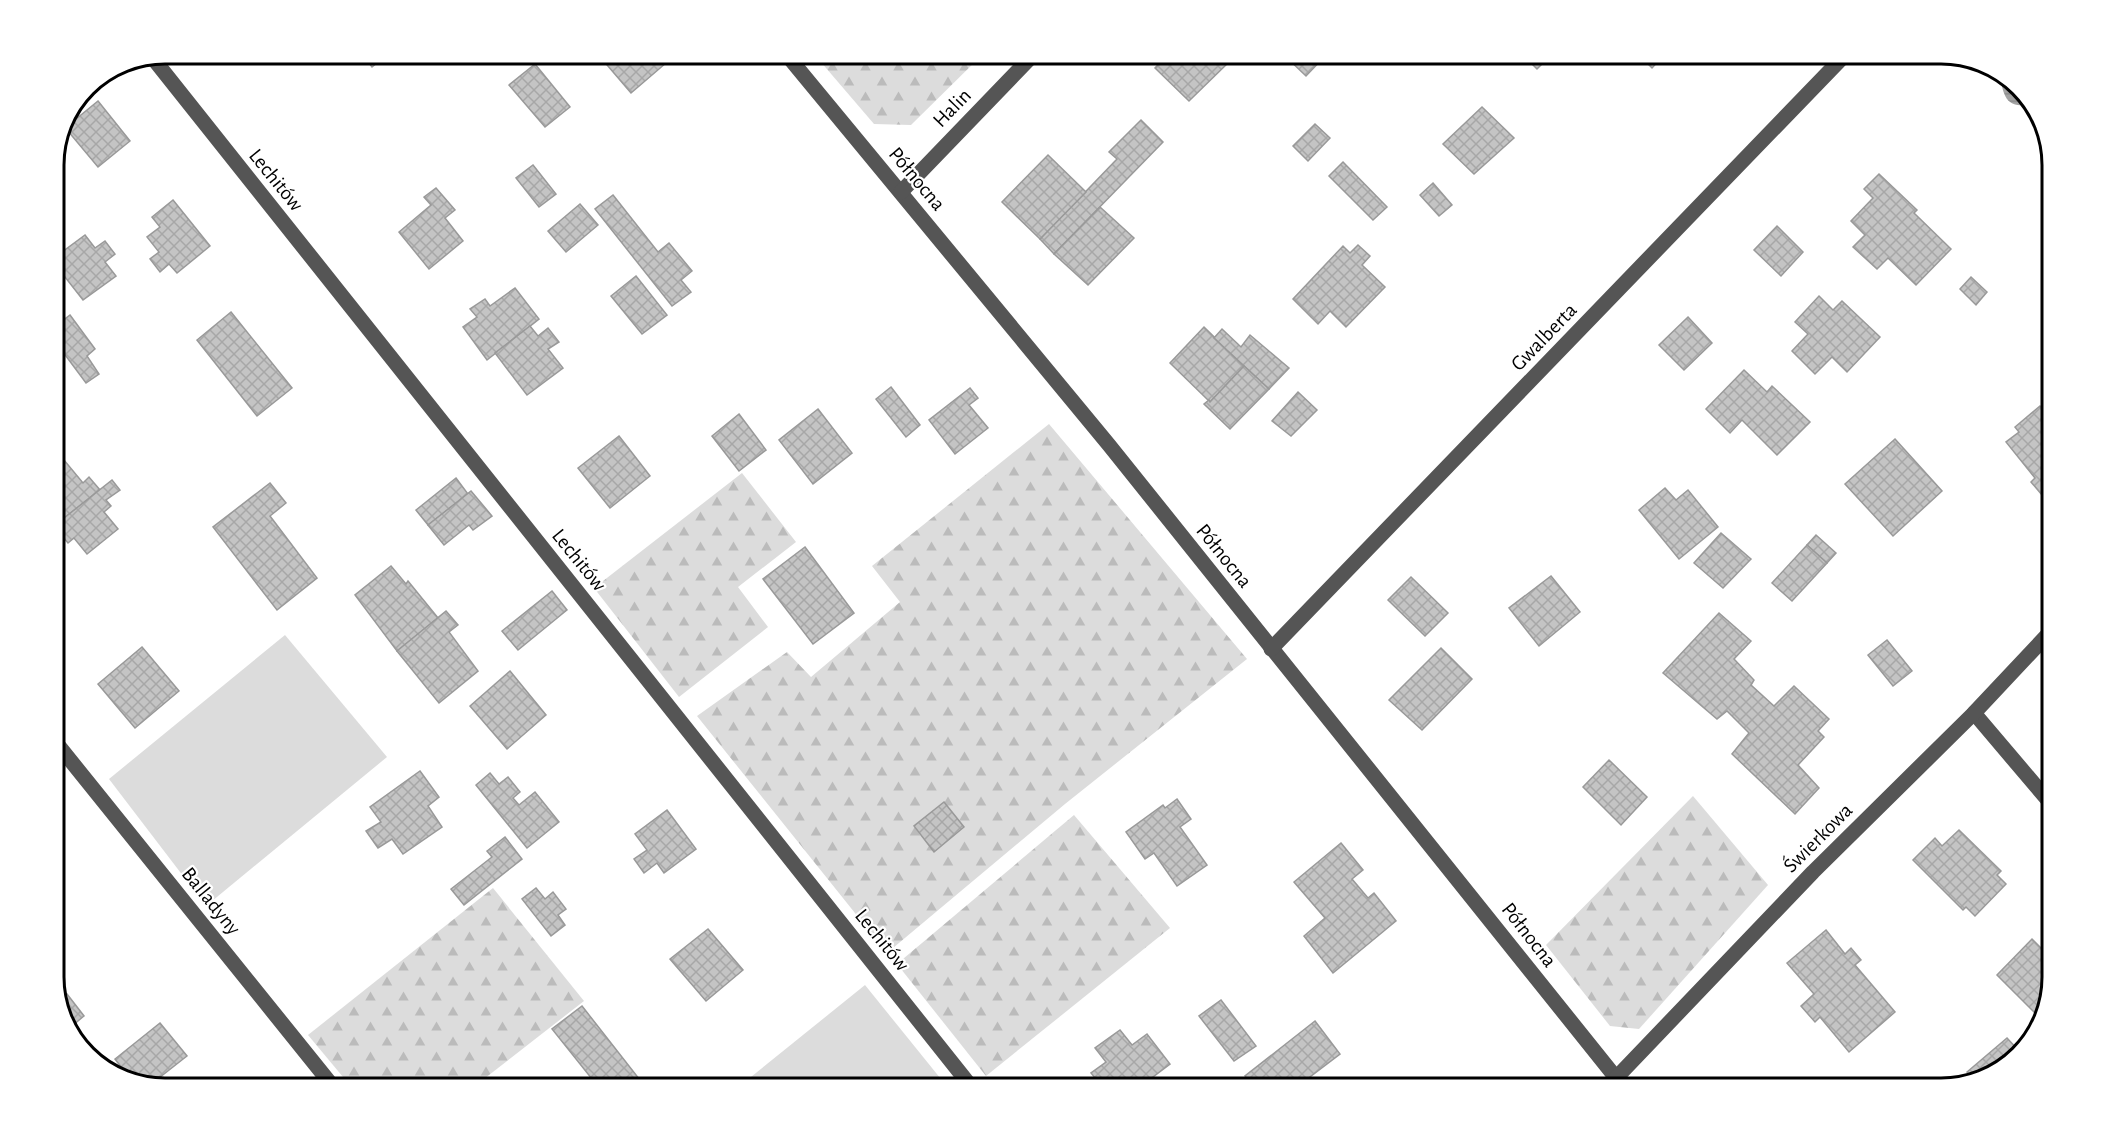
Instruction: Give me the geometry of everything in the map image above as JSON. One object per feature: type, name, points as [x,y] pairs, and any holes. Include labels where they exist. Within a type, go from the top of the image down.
[{"type":"street","name":"Północna","points":[[794,64],[1109,445],[1616,1078]]},
{"type":"street","name":"Halin","points":[[901,192],[1024,64]]},
{"type":"street","name":"Gwalberta","points":[[1271,649],[1836,64]]},
{"type":"street","name":"Lechitów","points":[[158,65],[964,1078]]},
{"type":"street","name":"Świerkowa","points":[[1625,1078],[1813,872],[1974,713],[2042,641]]},
{"type":"street","points":[[1974,713],[2042,793]]},
{"type":"street","name":"Balladyny","points":[[65,754],[326,1078]]},
{"type":"green space","points":[[823,64],[973,64],[911,125],[874,124]]},
{"type":"green space","points":[[1049,424],[1247,659],[1065,804],[887,953],[697,716],[787,652],[811,677],[900,602],[872,566]]},
{"type":"green space","points":[[742,473],[796,542],[738,587],[768,627],[679,697],[594,588]]},
{"type":"green space","points":[[285,635],[387,757],[206,906],[109,779]]},
{"type":"green space","points":[[1693,796],[1768,885],[1639,1029],[1610,1026],[1546,945]]},
{"type":"green space","points":[[1074,815],[1170,928],[986,1076],[897,964]]},
{"type":"green space","points":[[493,888],[584,1001],[485,1078],[344,1078],[308,1035]]},
{"type":"green space","points":[[865,985],[940,1078],[750,1078]]},
{"type":"shaded area","points":[[2003,87],[2020,105],[2008,100]]},
{"type":"building","points":[[535,64],[570,107],[545,127],[509,85]]},
{"type":"building","points":[[606,64],[665,64],[631,93]]},
{"type":"building","points":[[1159,64],[1227,64],[1189,101],[1155,68]]},
{"type":"building","points":[[1293,64],[1317,64],[1306,76]]},
{"type":"building","points":[[1532,64],[1542,64],[1537,69]]},
{"type":"building","points":[[98,101],[130,141],[98,167],[70,134],[77,118]]},
{"type":"building","points":[[1482,107],[1514,138],[1474,174],[1443,144]]},
{"type":"building","points":[[1141,120],[1163,142],[1054,254],[1040,239],[1117,159],[1109,152]]},
{"type":"building","points":[[1315,124],[1330,138],[1308,161],[1293,146]]},
{"type":"building","points":[[1048,155],[1086,192],[1040,239],[1002,202]]},
{"type":"building","points":[[1343,162],[1387,207],[1373,220],[1329,176]]},
{"type":"building","points":[[533,165],[556,194],[539,207],[516,178]]},
{"type":"building","points":[[1879,174],[1917,210],[1914,213],[1951,249],[1916,285],[1888,258],[1877,269],[1853,247],[1865,235],[1851,221],[1873,198],[1864,189]]},
{"type":"building","points":[[1433,183],[1452,205],[1439,216],[1420,195]]},
{"type":"building","points":[[436,188],[455,210],[445,218],[463,241],[429,269],[399,232],[431,205],[424,197]]},
{"type":"building","points":[[613,195],[658,252],[669,243],[692,271],[681,280],[691,292],[672,306],[595,209]]},
{"type":"building","points":[[173,200],[210,246],[177,273],[169,264],[160,272],[150,259],[159,252],[147,237],[160,227],[152,217]]},
{"type":"building","points":[[580,204],[598,225],[566,252],[548,231]]},
{"type":"building","points":[[1100,207],[1134,238],[1088,285],[1054,254]]},
{"type":"building","points":[[1777,226],[1803,252],[1781,276],[1754,250]]},
{"type":"building","points":[[85,235],[95,248],[105,241],[115,254],[105,262],[116,276],[83,300],[65,277],[65,250]]},
{"type":"building","points":[[1358,245],[1370,256],[1362,265],[1385,287],[1346,327],[1330,311],[1318,324],[1293,299],[1343,246],[1350,253]]},
{"type":"building","points":[[636,276],[667,315],[642,334],[611,296]]},
{"type":"building","points":[[1971,277],[1987,292],[1976,305],[1960,289]]},
{"type":"building","points":[[515,288],[539,319],[487,360],[463,327],[477,317],[470,309],[485,299],[490,306]]},
{"type":"building","points":[[1819,296],[1833,310],[1842,301],[1880,337],[1847,372],[1832,357],[1815,374],[1792,351],[1808,334],[1795,322]]},
{"type":"building","points":[[231,312],[292,388],[257,416],[197,340]]},
{"type":"building","points":[[70,315],[95,349],[87,356],[99,374],[86,383],[65,355],[65,319]]},
{"type":"building","points":[[1688,317],[1712,343],[1684,370],[1659,345]]},
{"type":"building","points":[[530,326],[538,336],[548,328],[559,342],[548,349],[563,368],[527,395],[495,353]]},
{"type":"building","points":[[1204,327],[1244,366],[1210,402],[1170,363]]},
{"type":"building","points":[[1222,329],[1241,347],[1250,335],[1289,368],[1269,389],[1214,338]]},
{"type":"building","points":[[1244,366],[1269,389],[1230,429],[1204,404],[1209,400],[1210,402]]},
{"type":"building","points":[[1744,370],[1767,392],[1772,386],[1810,422],[1777,455],[1742,420],[1730,433],[1706,409]]},
{"type":"building","points":[[891,387],[920,425],[906,437],[876,399]]},
{"type":"building","points":[[970,388],[978,398],[969,405],[988,428],[955,454],[929,420]]},
{"type":"building","points":[[1298,392],[1317,410],[1291,436],[1272,421]]},
{"type":"building","points":[[2040,406],[2041,494],[2031,482],[2035,478],[2006,442],[2019,432],[2015,427]]},
{"type":"building","points":[[818,409],[852,453],[813,484],[779,440]]},
{"type":"building","points":[[739,414],[766,450],[739,471],[712,436]]},
{"type":"building","points":[[619,436],[650,476],[610,508],[578,468]]},
{"type":"building","points":[[1895,439],[1942,491],[1893,536],[1845,484]]},
{"type":"building","points":[[65,461],[83,483],[89,477],[100,490],[65,517]]},
{"type":"building","points":[[456,478],[468,494],[428,525],[416,510]]},
{"type":"building","points":[[112,480],[120,490],[106,500],[111,506],[104,512],[118,529],[87,554],[74,538],[68,543],[65,539],[65,517]]},
{"type":"building","points":[[270,483],[286,503],[270,516],[317,578],[277,610],[213,527]]},
{"type":"building","points":[[1665,488],[1676,500],[1688,490],[1718,527],[1679,559],[1639,510]]},
{"type":"building","points":[[471,491],[492,516],[473,530],[469,525],[444,545],[428,525]]},
{"type":"building","points":[[1721,533],[1751,559],[1723,588],[1694,563]]},
{"type":"building","points":[[1816,535],[1836,553],[1827,563],[1807,545]]},
{"type":"building","points":[[1807,545],[1827,563],[1792,601],[1772,583]]},
{"type":"building","points":[[805,547],[854,613],[813,644],[763,579]]},
{"type":"building","points":[[391,566],[406,584],[408,581],[438,618],[397,651],[355,595]]},
{"type":"building","points":[[1551,576],[1580,612],[1539,646],[1509,608]]},
{"type":"building","points":[[1411,577],[1448,613],[1425,636],[1388,600]]},
{"type":"building","points":[[552,591],[567,610],[518,650],[502,631]]},
{"type":"building","points":[[446,611],[458,625],[449,632],[478,671],[439,703],[397,651]]},
{"type":"building","points":[[1719,613],[1751,641],[1734,659],[1754,680],[1751,685],[1774,706],[1794,686],[1829,719],[1818,731],[1824,737],[1798,765],[1819,788],[1795,814],[1732,754],[1749,733],[1727,711],[1717,719],[1663,673]]},
{"type":"building","points":[[1887,640],[1912,671],[1893,686],[1868,655]]},
{"type":"building","points":[[142,647],[179,691],[135,728],[98,684]]},
{"type":"building","points":[[1441,648],[1472,679],[1422,730],[1389,700]]},
{"type":"building","points":[[510,671],[546,715],[507,749],[470,706]]},
{"type":"building","points":[[1609,760],[1647,797],[1621,825],[1583,787]]},
{"type":"building","points":[[420,771],[439,797],[428,806],[442,827],[403,854],[392,839],[378,848],[366,831],[381,822],[370,807]]},
{"type":"building","points":[[490,773],[499,784],[508,777],[520,792],[513,798],[519,805],[535,792],[559,822],[527,848],[476,785]]},
{"type":"building","points":[[1177,799],[1191,819],[1180,827],[1207,865],[1177,886],[1154,853],[1145,859],[1126,832],[1163,805],[1165,808]]},
{"type":"building","points":[[944,802],[964,827],[934,852],[914,826]]},
{"type":"building","points":[[667,810],[696,849],[664,873],[657,863],[644,873],[634,859],[647,850],[635,834]]},
{"type":"building","points":[[1959,830],[2001,871],[1997,875],[2006,884],[1975,916],[1966,907],[1963,910],[1913,860],[1935,838],[1942,846]]},
{"type":"building","points":[[505,837],[522,859],[464,905],[451,889],[492,857],[487,851]]},
{"type":"building","points":[[1341,843],[1363,870],[1352,879],[1368,898],[1374,893],[1396,921],[1333,973],[1304,936],[1325,918],[1294,882]]},
{"type":"building","points":[[536,888],[545,899],[553,892],[566,909],[558,915],[565,925],[551,936],[522,899]]},
{"type":"building","points":[[708,929],[743,970],[706,1001],[670,959]]},
{"type":"building","points":[[1826,930],[1845,954],[1851,948],[1861,960],[1855,965],[1895,1012],[1849,1052],[1820,1017],[1815,1022],[1801,1006],[1814,994],[1787,963]]},
{"type":"building","points":[[2032,939],[2042,949],[2041,990],[2034,1012],[1997,975]]},
{"type":"building","points":[[66,995],[84,1016],[76,1023],[70,1010]]},
{"type":"building","points":[[1221,1000],[1256,1046],[1234,1061],[1199,1016]]},
{"type":"building","points":[[582,1006],[638,1078],[591,1078],[552,1029]]},
{"type":"building","points":[[1315,1021],[1340,1054],[1308,1078],[1247,1078],[1245,1076]]},
{"type":"building","points":[[160,1023],[187,1056],[159,1078],[140,1075],[122,1068],[115,1059]]},
{"type":"building","points":[[1120,1030],[1132,1045],[1147,1034],[1170,1064],[1152,1078],[1095,1078],[1091,1073],[1106,1062],[1095,1048]]},
{"type":"building","points":[[2007,1038],[2014,1046],[1985,1068],[1969,1074],[1967,1072]]}]
